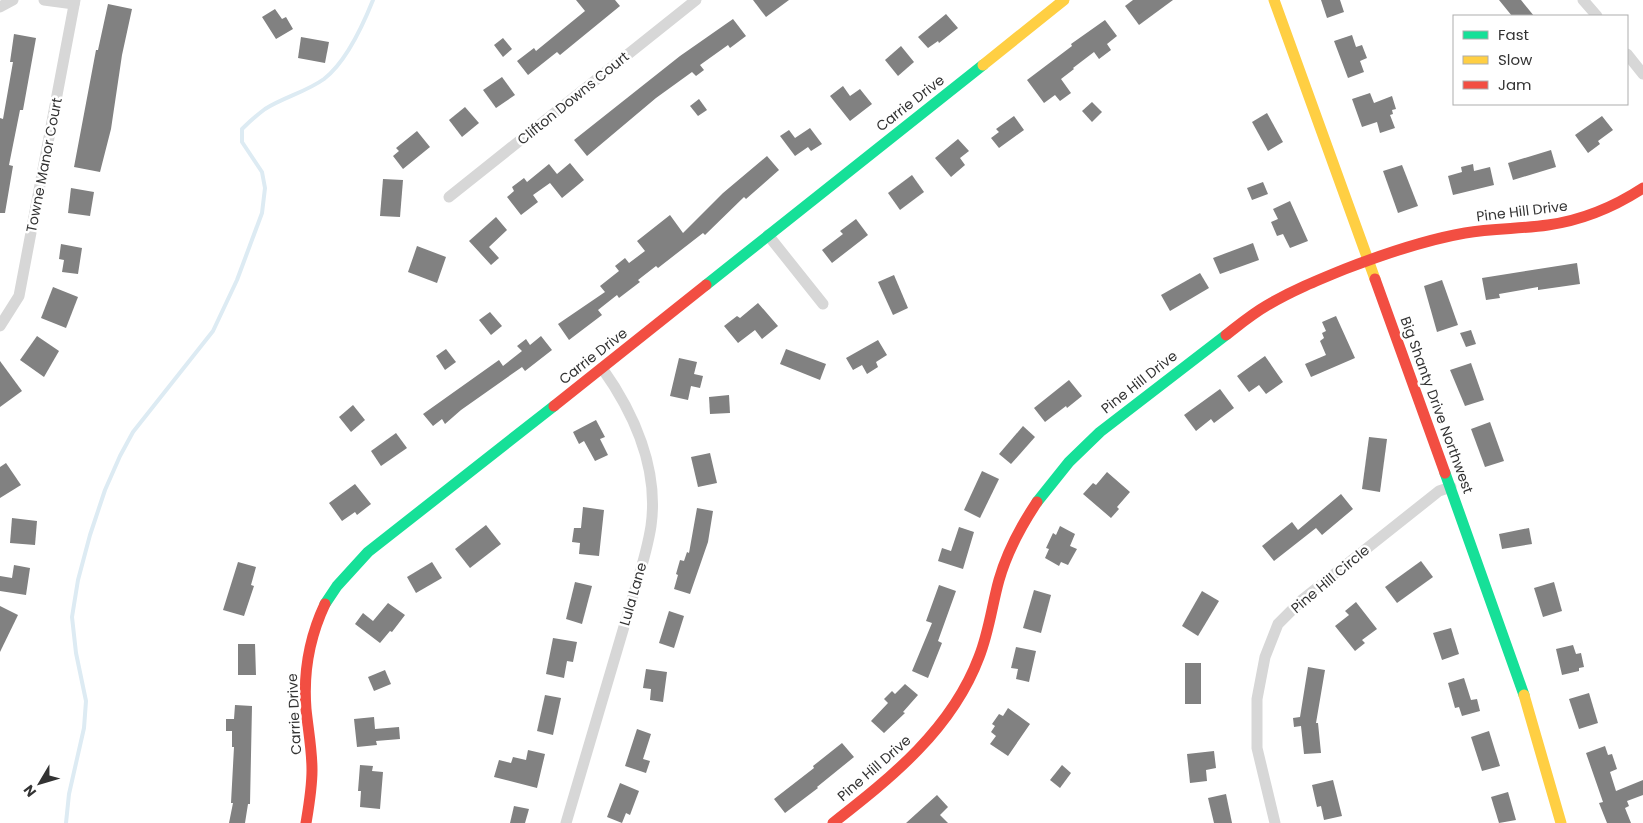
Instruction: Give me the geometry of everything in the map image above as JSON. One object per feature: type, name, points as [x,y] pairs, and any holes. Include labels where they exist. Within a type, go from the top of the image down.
[{"type":"street","points":[[0,6],[13,0]]},
{"type":"street","points":[[44,0],[74,2]]},
{"type":"street","name":"Clifton Downs Court","points":[[450,197],[696,0]]},
{"type":"street","name":"Carrie Drive","points":[[306,823],[312,782],[306,679],[308,644],[321,610],[349,569],[1064,0]]},
{"type":"street","name":"Big Shanty Drive Northwest","points":[[1274,0],[1451,487],[1526,700],[1561,823]]},
{"type":"street","points":[[1584,0],[1595,15]]},
{"type":"street","name":"Towne Manor Court","points":[[0,326],[19,296],[74,2]]},
{"type":"street","points":[[1628,55],[1643,74]]},
{"type":"street","name":"Pine Hill Drive","points":[[833,823],[896,773],[916,754],[944,722],[960,698],[975,667],[987,635],[1001,574],[1021,526],[1054,478],[1100,432],[1254,313],[1279,297],[1314,281],[1409,246],[1466,232],[1548,225],[1596,214],[1643,188]]},
{"type":"street","points":[[768,235],[823,304]]},
{"type":"street","name":"Lula Lane","points":[[566,823],[638,578],[651,525],[652,496],[647,460],[630,414],[602,368]]},
{"type":"street","name":"Pine Hill Circle","points":[[1275,823],[1257,748],[1257,698],[1265,657],[1278,624],[1303,599],[1439,491],[1451,487]]},
{"type":"building","points":[[576,0],[615,0],[620,6],[560,55],[557,52],[528,75],[517,61],[534,48],[536,51],[585,11]]},
{"type":"building","points":[[753,0],[789,0],[766,17]]},
{"type":"building","points":[[1133,0],[1173,0],[1139,25],[1125,6]]},
{"type":"building","points":[[1321,0],[1340,0],[1344,12],[1327,18]]},
{"type":"building","points":[[1499,0],[1521,0],[1533,15],[1511,15]]},
{"type":"building","points":[[108,4],[132,9],[122,55],[111,129],[100,172],[74,167],[96,50],[98,50]]},
{"type":"building","points":[[275,9],[282,19],[286,17],[293,29],[276,39],[262,17]]},
{"type":"building","points":[[946,14],[958,28],[939,43],[938,41],[928,48],[918,37]]},
{"type":"building","points":[[733,19],[746,36],[730,48],[728,45],[700,65],[704,70],[696,76],[692,72],[656,98],[587,156],[574,140],[680,56]]},
{"type":"building","points":[[1105,20],[1117,36],[1107,44],[1111,50],[1099,59],[1094,52],[1073,68],[1061,79],[1071,93],[1060,101],[1055,95],[1044,103],[1027,80],[1072,46],[1071,44]]},
{"type":"building","points":[[14,34],[36,38],[23,110],[20,110],[9,165],[13,166],[5,213],[0,213],[0,118],[3,119],[13,62],[10,62]]},
{"type":"building","points":[[1352,35],[1356,47],[1362,45],[1367,58],[1360,61],[1364,72],[1348,78],[1334,41]]},
{"type":"building","points":[[301,37],[329,42],[325,63],[298,58]]},
{"type":"building","points":[[503,38],[512,49],[503,57],[494,45]]},
{"type":"building","points":[[901,46],[914,62],[898,76],[885,60]]},
{"type":"building","points":[[502,77],[515,95],[496,108],[483,90]]},
{"type":"building","points":[[843,86],[850,96],[860,89],[872,104],[850,121],[830,96]]},
{"type":"building","points":[[1370,93],[1374,103],[1392,96],[1396,109],[1392,110],[1393,114],[1390,115],[1395,128],[1380,133],[1377,122],[1362,127],[1352,99]]},
{"type":"building","points":[[699,99],[707,110],[698,116],[690,106]]},
{"type":"building","points":[[1092,102],[1102,112],[1092,122],[1082,111]]},
{"type":"building","points":[[465,107],[479,123],[462,137],[449,120]]},
{"type":"building","points":[[1267,113],[1283,142],[1268,151],[1252,122]]},
{"type":"building","points":[[1014,116],[1024,130],[999,148],[991,138],[999,132],[996,129]]},
{"type":"building","points":[[1602,116],[1613,130],[1598,141],[1600,144],[1588,153],[1575,135]]},
{"type":"building","points":[[810,128],[822,144],[811,151],[808,147],[795,156],[780,136],[789,130],[795,138]]},
{"type":"building","points":[[417,131],[430,147],[403,169],[393,156],[399,151],[396,148]]},
{"type":"building","points":[[958,139],[969,151],[960,158],[965,165],[951,177],[935,158]]},
{"type":"building","points":[[1551,150],[1556,167],[1513,180],[1508,163]]},
{"type":"building","points":[[767,156],[779,170],[746,199],[744,197],[705,235],[703,233],[658,268],[656,266],[638,280],[640,282],[619,298],[617,295],[598,310],[602,315],[569,340],[558,324],[605,292],[600,286],[619,271],[615,266],[625,258],[629,263],[645,251],[637,241],[670,215],[683,233],[723,193]]},
{"type":"building","points":[[570,163],[584,180],[562,198],[550,183],[533,195],[538,202],[521,215],[507,197],[514,191],[512,187],[524,178],[527,182],[549,164],[557,174]]},
{"type":"building","points":[[1473,164],[1474,171],[1490,167],[1494,185],[1453,195],[1448,176],[1462,172],[1461,167]]},
{"type":"building","points":[[1402,165],[1418,206],[1398,213],[1383,171]]},
{"type":"building","points":[[912,175],[924,192],[900,210],[888,193]]},
{"type":"building","points":[[383,179],[403,180],[400,217],[380,216]]},
{"type":"building","points":[[1263,182],[1268,194],[1252,200],[1247,188]]},
{"type":"building","points":[[71,188],[94,192],[90,216],[68,213]]},
{"type":"building","points":[[1290,201],[1308,241],[1290,248],[1283,234],[1277,236],[1271,222],[1278,219],[1273,209]]},
{"type":"building","points":[[496,217],[507,230],[489,247],[499,258],[491,265],[469,241]]},
{"type":"building","points":[[856,219],[868,235],[832,263],[822,250],[843,234],[840,231]]},
{"type":"building","points":[[1253,243],[1259,260],[1220,274],[1213,258]]},
{"type":"building","points":[[61,244],[82,248],[78,274],[62,272],[64,260],[59,259]]},
{"type":"building","points":[[417,246],[446,257],[437,283],[408,272]]},
{"type":"building","points":[[1577,263],[1580,284],[1538,290],[1538,287],[1499,294],[1500,298],[1486,300],[1482,278]]},
{"type":"building","points":[[1200,273],[1209,288],[1170,311],[1161,295]]},
{"type":"building","points":[[894,275],[908,308],[893,315],[878,282]]},
{"type":"building","points":[[1442,280],[1458,325],[1437,332],[1424,286]]},
{"type":"building","points":[[53,287],[78,297],[66,328],[41,318]]},
{"type":"building","points":[[758,303],[778,326],[762,339],[755,330],[738,343],[724,326],[737,316],[740,318]]},
{"type":"building","points":[[490,312],[502,326],[491,335],[479,320]]},
{"type":"building","points":[[1336,316],[1355,358],[1311,377],[1305,364],[1326,355],[1320,341],[1324,338],[1322,333],[1326,331],[1322,322]]},
{"type":"building","points":[[1471,330],[1476,344],[1466,347],[1460,333]]},
{"type":"building","points":[[37,336],[59,351],[44,377],[20,360]]},
{"type":"building","points":[[541,336],[552,350],[525,371],[522,367],[461,410],[445,424],[442,419],[433,426],[423,414],[499,360],[503,366],[522,351],[517,346],[526,339],[530,345]]},
{"type":"building","points":[[878,340],[887,355],[876,362],[878,367],[867,374],[862,365],[853,370],[846,358]]},
{"type":"building","points":[[446,349],[456,362],[445,370],[436,356]]},
{"type":"building","points":[[786,349],[826,364],[820,380],[780,364]]},
{"type":"building","points":[[1265,356],[1283,382],[1266,394],[1259,385],[1249,392],[1237,376]]},
{"type":"building","points":[[679,358],[697,362],[694,374],[703,376],[700,388],[691,386],[688,400],[670,396]]},
{"type":"building","points":[[0,361],[22,391],[0,407]]},
{"type":"building","points":[[1471,363],[1484,400],[1465,406],[1450,370]]},
{"type":"building","points":[[1069,380],[1082,396],[1045,422],[1034,408]]},
{"type":"building","points":[[1220,389],[1234,408],[1214,423],[1211,419],[1196,431],[1184,415]]},
{"type":"building","points":[[729,395],[730,413],[710,414],[709,397]]},
{"type":"building","points":[[353,405],[365,420],[351,432],[339,417]]},
{"type":"building","points":[[596,420],[605,437],[600,439],[608,455],[595,461],[584,441],[579,444],[573,432]]},
{"type":"building","points":[[1490,422],[1504,461],[1485,467],[1471,429]]},
{"type":"building","points":[[1023,426],[1035,437],[1011,464],[999,454]]},
{"type":"building","points":[[396,433],[407,448],[381,466],[371,451]]},
{"type":"building","points":[[1369,437],[1387,439],[1380,492],[1362,489]]},
{"type":"building","points":[[710,453],[717,483],[698,487],[691,457]]},
{"type":"building","points":[[6,463],[21,485],[0,498],[0,467]]},
{"type":"building","points":[[982,471],[999,479],[980,518],[964,510]]},
{"type":"building","points":[[1107,472],[1130,492],[1117,507],[1119,509],[1111,518],[1083,494],[1093,483],[1096,485]]},
{"type":"building","points":[[355,484],[371,504],[357,515],[355,512],[342,521],[329,503]]},
{"type":"building","points":[[1341,494],[1353,509],[1322,535],[1316,528],[1274,561],[1262,546],[1292,522],[1298,530]]},
{"type":"building","points":[[583,507],[604,510],[599,556],[579,554],[580,543],[572,542],[574,528],[581,528]]},
{"type":"building","points":[[697,508],[713,511],[708,542],[690,594],[674,589],[680,560],[684,561],[687,552],[689,553]]},
{"type":"building","points":[[12,518],[37,521],[35,545],[10,543]]},
{"type":"building","points":[[486,525],[501,544],[470,568],[455,549]]},
{"type":"building","points":[[1060,526],[1075,534],[1070,546],[1077,549],[1068,565],[1061,562],[1059,566],[1045,558],[1049,549],[1046,548],[1053,533],[1056,535]]},
{"type":"building","points":[[959,527],[974,532],[963,569],[938,561],[942,548],[951,551]]},
{"type":"building","points":[[1529,528],[1532,544],[1502,549],[1499,534]]},
{"type":"building","points":[[1421,561],[1433,577],[1397,603],[1385,587]]},
{"type":"building","points":[[238,562],[256,567],[251,585],[254,586],[244,616],[223,610]]},
{"type":"building","points":[[432,562],[442,578],[416,593],[407,577]]},
{"type":"building","points":[[14,565],[30,568],[26,595],[0,591],[0,576],[12,578]]},
{"type":"building","points":[[575,582],[592,586],[582,624],[566,619]]},
{"type":"building","points":[[1554,582],[1562,611],[1543,617],[1534,588]]},
{"type":"building","points":[[939,585],[956,591],[938,641],[942,643],[928,678],[912,671],[932,623],[926,621]]},
{"type":"building","points":[[1034,590],[1051,595],[1041,633],[1023,628]]},
{"type":"building","points":[[1202,591],[1219,601],[1198,636],[1182,626]]},
{"type":"building","points":[[1356,602],[1377,629],[1362,640],[1365,643],[1355,651],[1335,626],[1349,615],[1345,611]]},
{"type":"building","points":[[388,603],[405,615],[392,632],[390,631],[380,643],[355,624],[363,613],[373,621]]},
{"type":"building","points":[[0,606],[18,615],[0,652]]},
{"type":"building","points":[[669,611],[684,616],[674,648],[659,643]]},
{"type":"building","points":[[1451,628],[1459,654],[1442,660],[1433,633]]},
{"type":"building","points":[[553,638],[577,642],[573,662],[567,661],[564,678],[546,674]]},
{"type":"building","points":[[238,644],[255,644],[256,675],[238,675]]},
{"type":"building","points":[[1573,645],[1576,654],[1581,653],[1584,667],[1579,668],[1579,671],[1562,675],[1556,649]]},
{"type":"building","points":[[1016,647],[1036,651],[1029,682],[1016,679],[1018,669],[1011,668]]},
{"type":"building","points":[[1185,663],[1201,663],[1201,704],[1185,704]]},
{"type":"building","points":[[1308,667],[1325,670],[1316,723],[1318,723],[1321,753],[1304,754],[1301,726],[1294,727],[1293,718],[1300,717]]},
{"type":"building","points":[[646,669],[667,672],[663,702],[650,700],[651,689],[643,688]]},
{"type":"building","points":[[385,670],[391,684],[374,691],[368,677]]},
{"type":"building","points":[[1464,678],[1471,700],[1477,699],[1480,711],[1462,716],[1459,707],[1455,708],[1448,683]]},
{"type":"building","points":[[905,684],[918,695],[903,712],[905,713],[884,733],[871,721],[888,703],[884,699],[892,691],[895,694]]},
{"type":"building","points":[[1589,693],[1598,723],[1579,729],[1569,699]]},
{"type":"building","points":[[545,695],[561,698],[553,735],[537,731]]},
{"type":"building","points":[[235,705],[252,706],[250,804],[248,804],[245,823],[229,823],[233,803],[231,803],[234,747],[232,747],[232,731],[226,731],[226,719],[234,719]]},
{"type":"building","points":[[1008,708],[1030,724],[1008,756],[990,744],[996,736],[991,732],[995,726],[992,724],[999,714],[1003,716]]},
{"type":"building","points":[[374,717],[375,729],[399,727],[400,739],[376,741],[377,745],[357,747],[354,719]]},
{"type":"building","points":[[637,729],[651,734],[643,759],[650,761],[646,773],[625,766]]},
{"type":"building","points":[[1489,731],[1500,766],[1482,771],[1471,737]]},
{"type":"building","points":[[842,743],[854,757],[785,813],[774,799]]},
{"type":"building","points":[[1605,746],[1608,755],[1612,754],[1617,769],[1610,772],[1616,791],[1643,780],[1643,795],[1627,801],[1629,806],[1625,808],[1631,823],[1607,823],[1599,803],[1603,802],[1586,753]]},
{"type":"building","points":[[528,750],[545,754],[537,788],[494,777],[499,760],[511,763],[513,757],[526,760]]},
{"type":"building","points":[[1214,751],[1216,768],[1206,770],[1207,781],[1190,783],[1187,754]]},
{"type":"building","points":[[360,765],[373,766],[372,771],[383,772],[380,809],[360,807],[361,791],[358,791]]},
{"type":"building","points":[[1062,765],[1071,773],[1060,788],[1050,780]]},
{"type":"building","points":[[1333,780],[1342,816],[1324,820],[1321,806],[1317,807],[1312,785]]},
{"type":"building","points":[[620,783],[639,791],[630,815],[626,813],[622,823],[607,817]]},
{"type":"building","points":[[1508,792],[1516,820],[1499,823],[1491,797]]},
{"type":"building","points":[[1226,794],[1232,823],[1214,823],[1208,798]]},
{"type":"building","points":[[937,795],[948,807],[940,815],[948,823],[906,823]]},
{"type":"building","points":[[514,806],[529,809],[525,823],[510,823]]},
{"type":"waterway","points":[[66,823],[69,794],[84,728],[86,701],[76,653],[72,617],[78,580],[105,490],[133,432],[213,331],[237,280],[262,213],[265,188],[262,172],[242,142],[242,129],[265,109],[317,84],[332,72],[347,53],[373,0]]},
{"type":"traffic: fast","points":[[706,285],[983,65]]},
{"type":"traffic: fast","points":[[1037,502],[1069,462],[1100,432],[1226,335]]},
{"type":"traffic: fast","points":[[325,604],[337,586],[368,552],[554,406]]},
{"type":"traffic: fast","points":[[1445,473],[1524,695]]},
{"type":"traffic: slow","points":[[983,65],[1064,0]]},
{"type":"traffic: slow","points":[[1274,0],[1375,279]]},
{"type":"traffic: slow","points":[[1524,695],[1561,823]]},
{"type":"traffic: jam","points":[[1226,335],[1256,312],[1285,295],[1374,258],[1419,244],[1465,233],[1548,225],[1574,220],[1609,207],[1643,188]]},
{"type":"traffic: jam","points":[[1375,279],[1445,473]]},
{"type":"traffic: jam","points":[[554,406],[706,285]]},
{"type":"traffic: jam","points":[[833,823],[877,788],[918,750],[953,707],[979,657],[999,580],[1010,549],[1037,502]]},
{"type":"traffic: jam","points":[[306,823],[312,770],[305,695],[306,668],[311,642],[325,604]]}]
